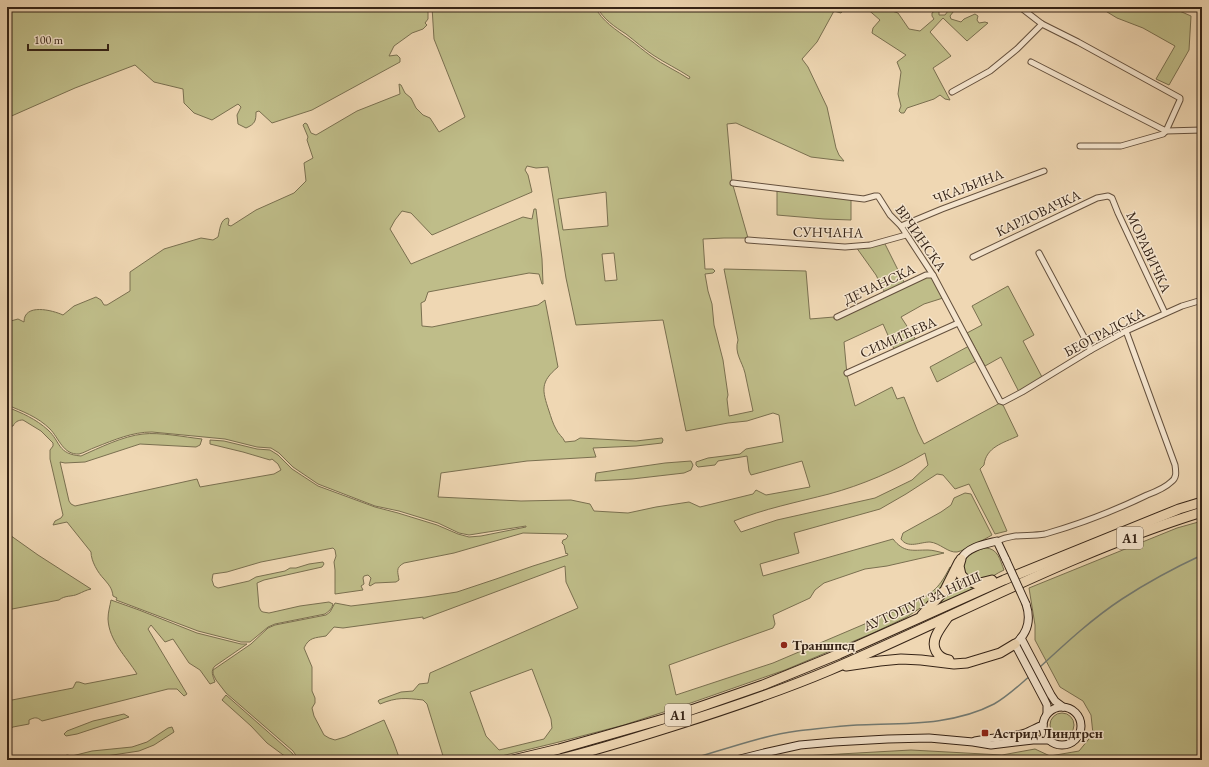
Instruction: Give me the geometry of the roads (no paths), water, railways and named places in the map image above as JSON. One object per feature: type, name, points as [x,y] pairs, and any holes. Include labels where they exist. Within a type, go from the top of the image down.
[{"type":"highway","name":"АУТОПУТ ЗА НИШ","points":[[513,760],[611,735],[674,716],[763,684],[820,662],[1004,580],[1202,502]]},
{"type":"highway","name":"АУТОПУТ ЗА НИШ","points":[[556,760],[615,744],[701,717],[830,670],[1068,563],[1174,521],[1202,512]]},
{"type":"highway","points":[[961,559],[959,566],[961,575],[965,579],[976,584],[1030,565],[1054,560]]},
{"type":"highway","points":[[918,619],[945,590],[961,559]]},
{"type":"highway","points":[[950,615],[937,634],[935,640],[936,651],[942,658],[948,660],[960,660],[1016,643]]},
{"type":"highway","points":[[830,670],[880,661],[901,659],[954,664],[967,663],[1000,653],[1016,643]]},
{"type":"street","points":[[1020,7],[1042,24],[1180,98],[1166,131],[1163,134],[1121,146],[1080,146]]},
{"type":"street","points":[[952,92],[990,72],[1017,49],[1042,24]]},
{"type":"street","points":[[1031,62],[1166,131],[1202,130]]},
{"type":"street","name":"ЧКАЉИНА","points":[[900,226],[942,208],[1044,171]]},
{"type":"street","name":"ВРЧИНСКА","points":[[733,183],[864,198],[878,196],[933,274],[1000,401],[1005,402],[1022,392]]},
{"type":"street","name":"КАРЛОВАЧКА","points":[[973,257],[1097,198],[1106,195],[1113,201]]},
{"type":"street","name":"МОРАВИЧКА","points":[[1113,201],[1165,313]]},
{"type":"street","name":"СУНЧАНА","points":[[748,240],[845,247],[870,244],[906,235]]},
{"type":"street","points":[[1039,253],[1091,350]]},
{"type":"street","name":"ДЕЧАНСКА","points":[[836,317],[926,275],[933,274]]},
{"type":"street","name":"БЕОГРАДСКА","points":[[1022,392],[1091,350],[1126,331],[1182,306],[1202,300]]},
{"type":"street","name":"СИМИЋЕВА","points":[[847,372],[958,323]]},
{"type":"street","points":[[961,559],[964,554],[972,549],[1012,536],[1037,536],[1097,517],[1161,489],[1172,482],[1175,478],[1175,465],[1126,331]]},
{"type":"street","points":[[997,541],[1028,610],[1029,620],[1025,632],[1016,643],[1025,653],[1042,686],[1047,705],[1047,713]]},
{"type":"street","points":[[1042,686],[1052,698],[1063,707],[1074,711],[1079,717],[1081,725],[1075,740],[1068,744],[1060,745],[1049,740],[1045,735],[1042,725],[1047,713],[1056,708],[1063,707]]},
{"type":"street","points":[[973,742],[1026,733],[1042,725]]},
{"type":"street","points":[[736,760],[764,752],[795,746],[834,742],[917,738],[973,742],[991,745],[1033,740],[1049,740]]},
{"type":"waterway","points":[[1040,667],[1080,631],[1111,606],[1151,581],[1202,555]]},
{"type":"waterway","points":[[688,760],[783,733],[850,725],[927,722],[961,716],[994,704],[1030,676]]},
{"type":"place","name":"Траншпед","points":[[784,645]]},
{"type":"place","name":"Астрид Линдгрен","points":[[985,733]]}]
